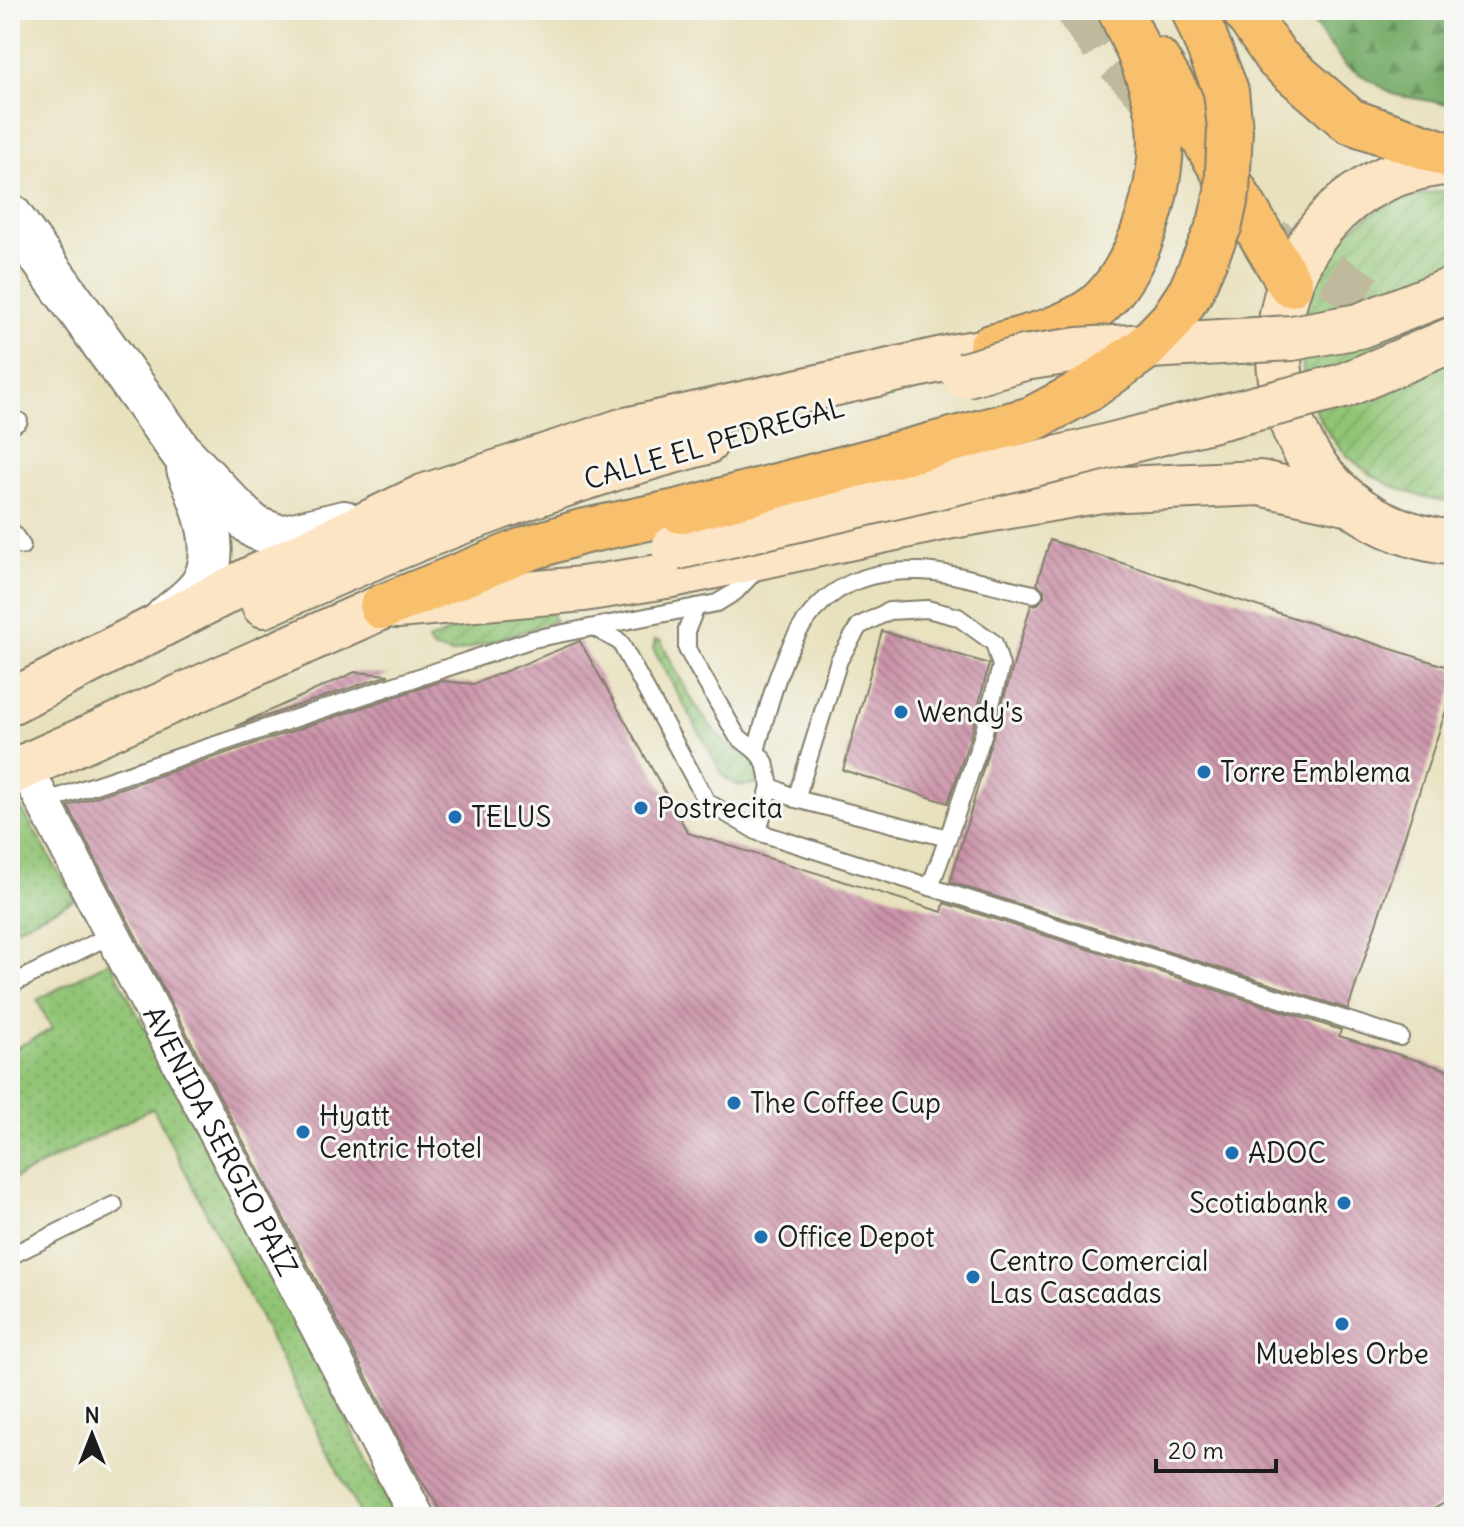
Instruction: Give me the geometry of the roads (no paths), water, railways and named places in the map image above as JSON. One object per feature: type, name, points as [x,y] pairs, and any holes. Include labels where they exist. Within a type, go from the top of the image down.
[{"type":"main road","points":[[1123,10],[1290,284]]},
{"type":"main road","points":[[10,702],[423,497],[622,431],[957,356],[1048,332],[1094,308],[1124,273],[1144,230],[1161,145],[1153,93],[1123,10]]},
{"type":"main road","points":[[678,530],[1032,419],[1088,389],[1144,349],[1172,320],[1191,291],[1220,224],[1227,192],[1230,129],[1226,91],[1194,10]]},
{"type":"main road","points":[[1244,10],[1277,58],[1350,121],[1454,160]]},
{"type":"main road","points":[[1442,543],[1383,523],[1351,503],[1314,466],[1296,435],[1280,386],[1278,334],[1290,284],[1323,228],[1358,196],[1402,173],[1454,160]]},
{"type":"main road","name":"CALLE EL PEDREGAL","points":[[22,768],[100,687],[265,605],[381,553],[640,459],[1024,358],[1130,344],[1179,345],[1292,338],[1359,326],[1454,289]]},
{"type":"main road","points":[[957,356],[1082,337],[1229,328],[1278,334]]},
{"type":"main road","points":[[22,768],[382,607],[529,548],[581,532],[678,530],[1081,453],[1343,386],[1454,339]]},
{"type":"main road","points":[[382,607],[583,589],[766,557],[952,516],[1101,490],[1260,483],[1351,503]]},
{"type":"street","points":[[10,215],[182,453],[256,528],[281,537],[330,528],[376,509],[423,497]]},
{"type":"street","points":[[155,628],[201,586],[206,575],[208,522],[182,453]]},
{"type":"street","name":"AVENIDA SERGIO PAÍZ","points":[[22,768],[417,1517]]},
{"type":"lane","points":[[10,529],[22,546]]},
{"type":"lane","points":[[22,768],[404,684],[474,657],[533,639],[597,629],[717,603],[735,592],[766,557]]},
{"type":"lane","points":[[756,751],[776,677],[803,619],[824,597],[849,583],[882,573],[921,571],[1034,594]]},
{"type":"lane","points":[[696,607],[687,629],[687,649],[737,736],[765,762],[770,786],[758,832]]},
{"type":"lane","points":[[796,799],[839,660],[859,626],[889,611],[927,609],[958,617],[994,643],[1001,666],[983,735],[930,887]]},
{"type":"lane","points":[[597,629],[620,642],[707,802],[758,832],[1400,1037]]},
{"type":"lane","points":[[770,786],[796,799],[948,838]]},
{"type":"lane","points":[[10,985],[111,935]]},
{"type":"lane","points":[[10,1256],[114,1205]]},
{"type":"tunnel","points":[[1077,10],[1103,47],[1162,107]]},
{"type":"tunnel","points":[[1273,240],[1436,338],[1454,353]]},
{"type":"place","name":"Wendy's","points":[[901,712]]},
{"type":"place","name":"Torre Emblema","points":[[1204,772]]},
{"type":"place","name":"Postrecita","points":[[641,808]]},
{"type":"place","name":"TELUS","points":[[455,817]]},
{"type":"place","name":"The Coffee Cup","points":[[734,1103]]},
{"type":"place","name":"Hyatt Centric Hotel","points":[[303,1132]]},
{"type":"place","name":"ADOC","points":[[1232,1153]]},
{"type":"place","name":"Scotiabank","points":[[1344,1203]]},
{"type":"place","name":"Office Depot","points":[[761,1237]]},
{"type":"place","name":"Centro Comercial Las Cascadas","points":[[973,1277]]},
{"type":"place","name":"Muebles Orbe","points":[[1342,1324]]}]
